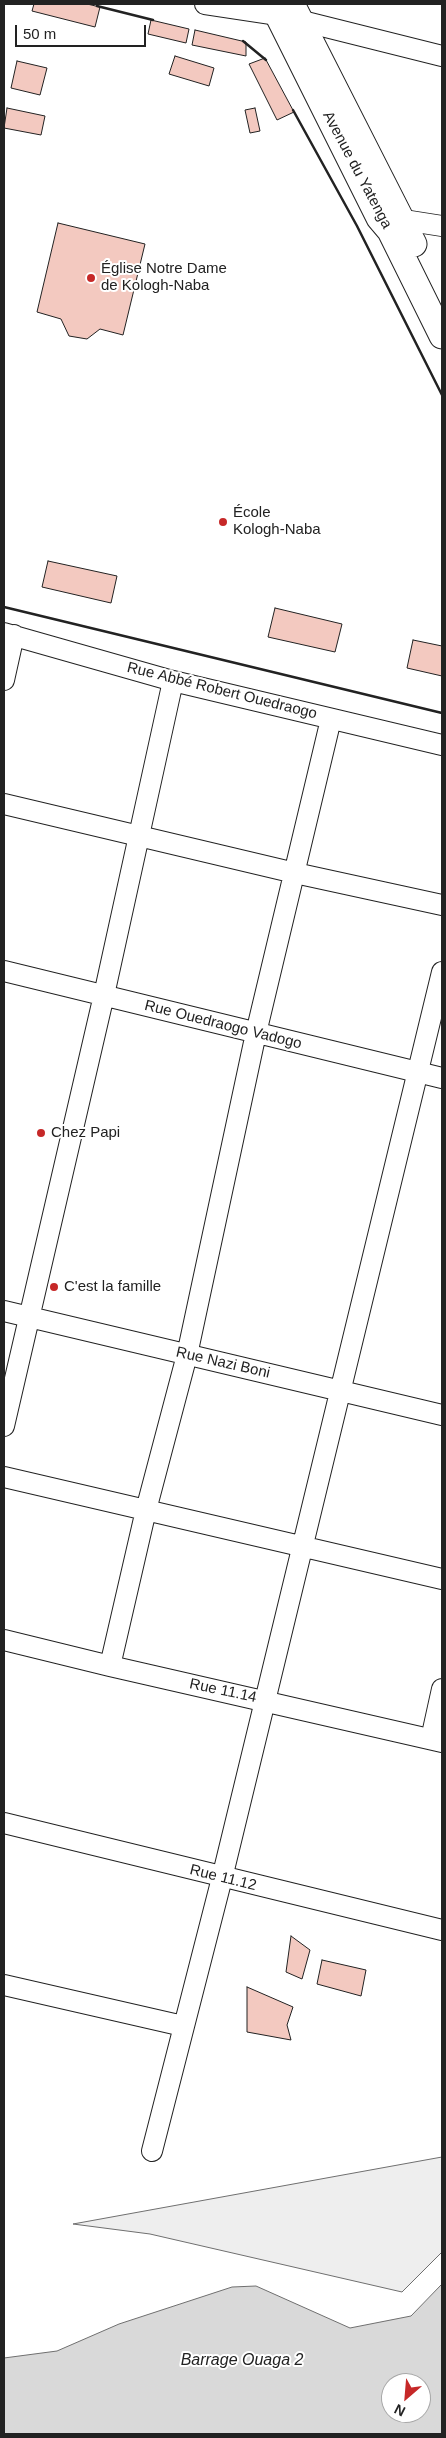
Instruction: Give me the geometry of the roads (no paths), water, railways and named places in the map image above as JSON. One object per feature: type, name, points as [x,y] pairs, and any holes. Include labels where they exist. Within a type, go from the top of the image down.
[{"type":"main road","name":"Avenue du Yatenga","points":[[286,11],[390,218],[442,300]]},
{"type":"main road","name":"Avenue du Yatenga","points":[[390,218],[390,231],[442,336]]},
{"type":"street","points":[[205,4],[286,11],[442,56]]},
{"type":"street","points":[[390,218],[442,226]]},
{"type":"street","points":[[4,680],[9,634]]},
{"type":"street","name":"Rue Abbé Robert Ouedraogo","points":[[9,634],[173,681],[442,745]]},
{"type":"street","points":[[4,1426],[104,995],[173,681]]},
{"type":"street","points":[[110,1666],[146,1510],[187,1355],[256,1033],[331,719]]},
{"type":"street","points":[[4,804],[295,873],[442,905]]},
{"type":"street","name":"Rue Ouedraogo Vadogo","points":[[4,971],[442,1078]]},
{"type":"street","points":[[152,2151],[222,1878],[442,972]]},
{"type":"street","name":"Rue Nazi Boni","points":[[4,1311],[442,1415]]},
{"type":"street","points":[[4,1477],[303,1545],[442,1579]]},
{"type":"street","name":"Rue 11.14","points":[[4,1640],[436,1740]]},
{"type":"street","points":[[436,1740],[442,1688]]},
{"type":"street","name":"Rue 11.12","points":[[4,1823],[222,1878],[442,1930]]},
{"type":"street","points":[[4,1985],[183,2026]]},
{"type":"water","name":"Barrage Ouaga 2","points":[[442,2284],[442,2434],[4,2434],[4,2358],[57,2351],[119,2324],[232,2287],[256,2286],[350,2328],[411,2316]]},
{"type":"place","name":"Église Notre Dame de Kologh-Naba","points":[[91,278]]},
{"type":"place","name":"École Kologh-Naba","points":[[223,522]]},
{"type":"place","name":"Chez Papi","points":[[41,1133]]},
{"type":"place","name":"C'est la famille","points":[[54,1287]]}]
